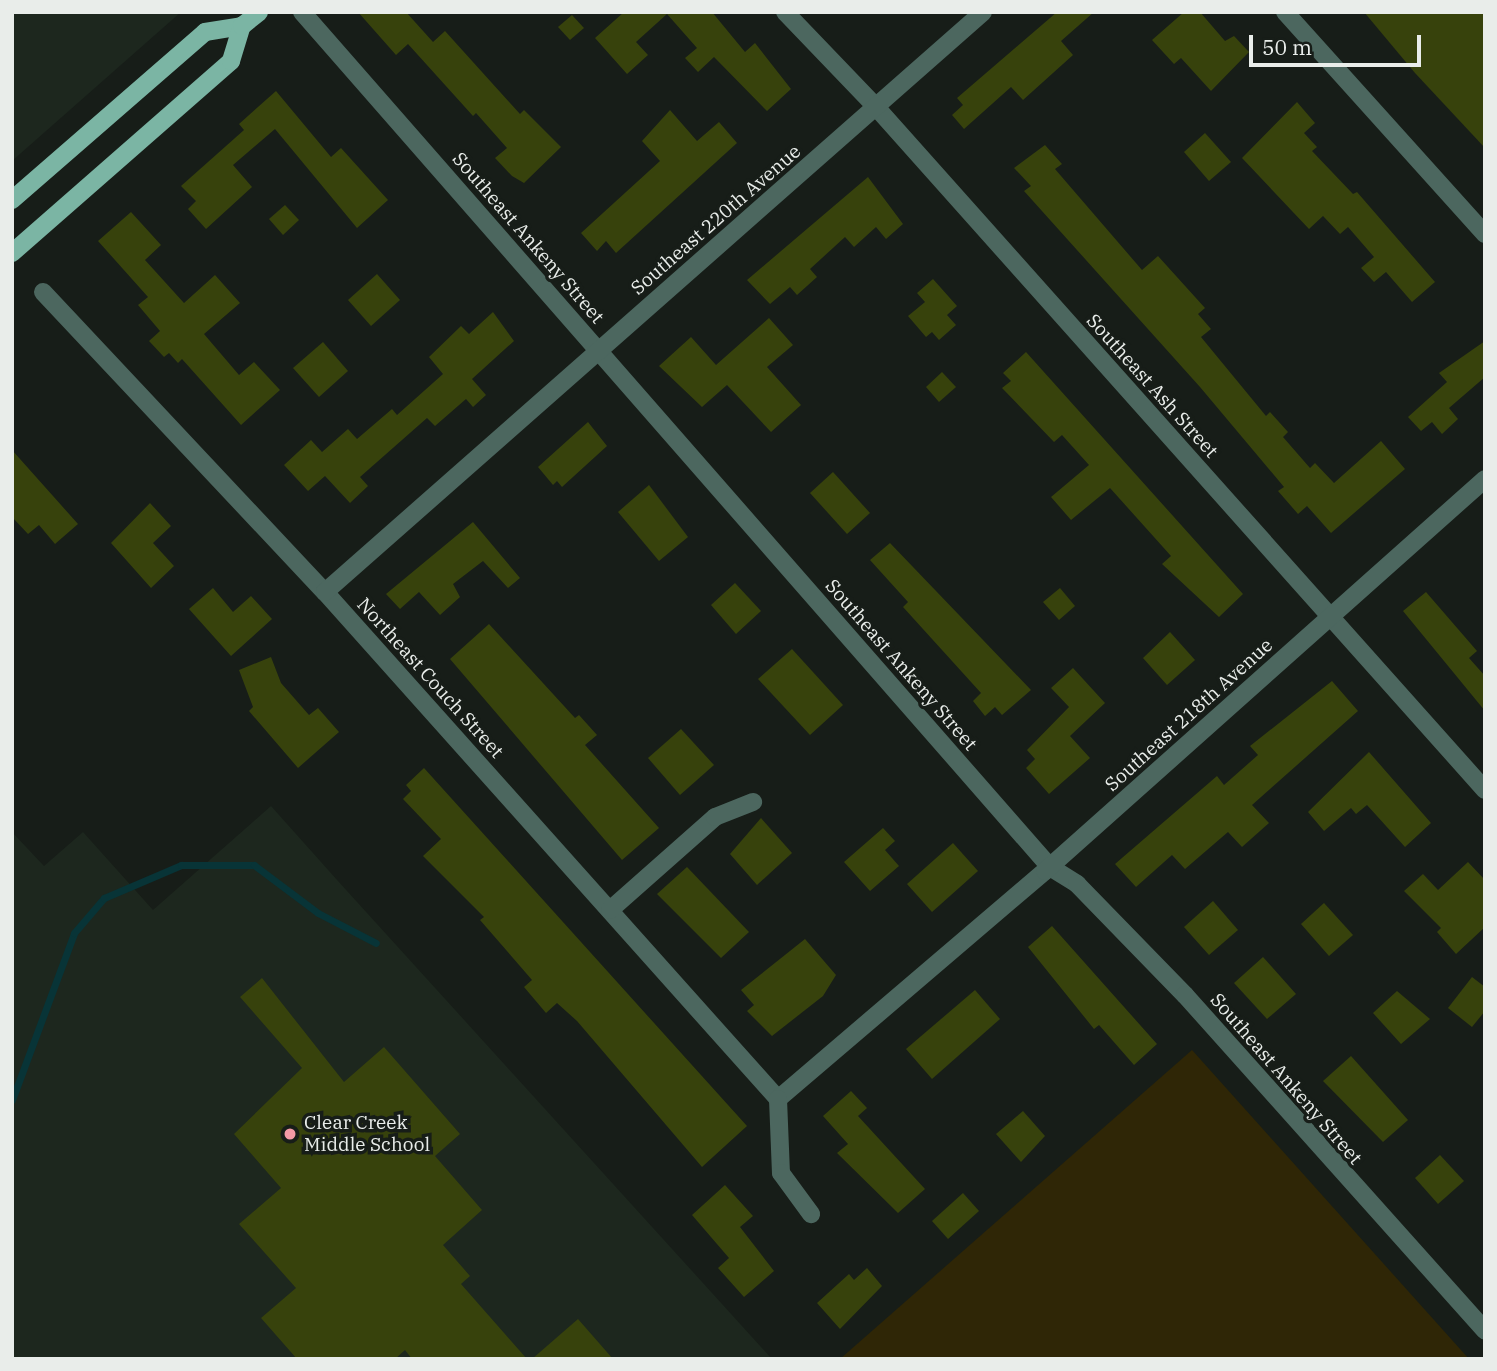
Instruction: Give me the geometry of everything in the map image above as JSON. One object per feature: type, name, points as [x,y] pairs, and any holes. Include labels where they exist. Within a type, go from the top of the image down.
[{"type":"main road","points":[[12,200],[205,32],[242,26],[259,12]]},
{"type":"main road","points":[[12,253],[231,61],[242,26]]},
{"type":"street","name":"Southeast Ankeny Street","points":[[302,12],[1050,867],[1077,884],[1185,995],[1485,1330]]},
{"type":"street","name":"Southeast Ash Street","points":[[785,12],[876,107],[1485,790]]},
{"type":"street","name":"Southeast 220th Avenue","points":[[325,592],[983,12]]},
{"type":"street","points":[[1285,12],[1485,234]]},
{"type":"street","name":"Northeast Couch Street","points":[[43,292],[325,592],[778,1099]]},
{"type":"street","name":"Southeast 218th Avenue","points":[[778,1099],[1050,867],[1485,478]]},
{"type":"street","points":[[610,910],[715,817],[753,802]]},
{"type":"street","points":[[778,1099],[781,1173],[811,1214]]},
{"type":"shaded area","points":[[12,12],[181,12],[12,161]]},
{"type":"shaded area","name":"Clear Creek Middle School","points":[[271,806],[772,1359],[12,1359],[12,832],[44,866],[83,832],[153,910]]},
{"type":"shaded area","points":[[1192,1050],[1469,1359],[840,1359]]},
{"type":"building","points":[[358,12],[406,12],[433,42],[445,31],[520,114],[524,110],[561,147],[524,183],[512,176],[495,158],[507,148],[476,113],[473,116],[408,44],[396,55]]},
{"type":"building","points":[[624,12],[712,12],[745,52],[755,43],[791,89],[767,111],[714,57],[698,72],[685,58],[697,48],[667,14],[636,42],[648,55],[627,74],[595,38]]},
{"type":"building","points":[[1057,12],[1094,12],[1061,41],[1073,55],[1023,100],[1011,87],[964,129],[952,115],[963,105],[957,98]]},
{"type":"building","points":[[1184,12],[1200,12],[1225,41],[1234,36],[1249,52],[1211,91],[1181,58],[1174,64],[1152,40]]},
{"type":"building","points":[[1364,12],[1485,12],[1485,148],[1415,73]]},
{"type":"building","points":[[572,15],[584,28],[570,40],[558,27]]},
{"type":"building","points":[[276,91],[331,157],[341,148],[388,200],[357,228],[275,129],[233,165],[252,187],[206,229],[188,209],[196,201],[181,186],[244,130],[239,124]]},
{"type":"building","points":[[1297,102],[1315,123],[1304,133],[1317,147],[1312,151],[1353,194],[1357,192],[1435,282],[1412,302],[1386,272],[1374,282],[1361,268],[1374,257],[1348,227],[1340,234],[1323,216],[1309,229],[1242,158]]},
{"type":"building","points":[[670,110],[697,141],[719,122],[737,143],[616,253],[606,241],[597,251],[581,233],[660,161],[642,141]]},
{"type":"building","points":[[1205,133],[1231,162],[1209,181],[1184,152]]},
{"type":"building","points":[[1045,145],[1062,164],[1055,169],[1142,270],[1158,256],[1205,308],[1198,314],[1211,329],[1201,337],[1266,416],[1270,412],[1288,432],[1283,437],[1310,468],[1315,463],[1334,483],[1381,441],[1405,469],[1331,533],[1307,506],[1298,514],[1278,491],[1284,487],[1200,387],[1024,191],[1031,186],[1014,168]]},
{"type":"building","points":[[868,177],[903,224],[886,239],[876,227],[854,247],[845,237],[810,269],[817,277],[797,295],[790,287],[770,304],[747,280]]},
{"type":"building","points":[[285,205],[299,220],[283,235],[269,219]]},
{"type":"building","points":[[131,212],[161,245],[145,260],[184,303],[215,275],[240,303],[204,334],[239,375],[254,362],[280,390],[241,425],[182,359],[178,363],[169,353],[164,357],[149,341],[160,331],[138,305],[148,297],[98,241]]},
{"type":"building","points":[[377,274],[400,300],[371,326],[348,300]]},
{"type":"building","points":[[933,279],[957,306],[947,315],[956,325],[939,340],[932,332],[926,337],[908,316],[925,302],[917,293]]},
{"type":"building","points":[[493,312],[514,341],[472,379],[486,395],[473,407],[466,399],[435,426],[427,418],[360,477],[368,486],[350,503],[325,476],[308,491],[284,465],[311,440],[322,452],[348,429],[357,439],[392,409],[397,415],[443,374],[429,357],[461,326],[469,334]]},
{"type":"building","points":[[769,318],[793,345],[767,367],[801,405],[771,432],[727,385],[702,407],[659,366],[691,337],[716,365]]},
{"type":"building","points":[[1485,341],[1485,377],[1449,408],[1458,419],[1442,434],[1432,422],[1421,431],[1408,417],[1447,382],[1439,373]]},
{"type":"building","points":[[323,342],[348,371],[319,397],[293,368]]},
{"type":"building","points":[[1026,352],[1243,594],[1219,617],[1162,564],[1171,556],[1110,488],[1071,520],[1051,497],[1089,465],[1062,435],[1054,442],[1002,388],[1011,381],[1003,373]]},
{"type":"building","points":[[942,372],[956,387],[939,402],[926,387]]},
{"type":"building","points":[[588,422],[607,446],[562,487],[557,481],[553,485],[538,467]]},
{"type":"building","points":[[12,450],[78,524],[55,544],[39,525],[28,534],[12,517]]},
{"type":"building","points":[[833,472],[870,513],[847,534],[810,493]]},
{"type":"building","points":[[649,485],[688,537],[659,561],[618,512]]},
{"type":"building","points":[[150,503],[171,526],[153,543],[174,566],[151,588],[111,543]]},
{"type":"building","points":[[473,522],[520,578],[508,588],[483,561],[453,584],[460,597],[440,615],[419,592],[400,609],[386,594]]},
{"type":"building","points":[[890,543],[1031,690],[1002,715],[995,707],[985,716],[973,701],[981,693],[903,607],[908,602],[870,560]]},
{"type":"building","points":[[735,583],[761,611],[736,634],[711,605]]},
{"type":"building","points":[[213,588],[233,612],[251,596],[272,619],[231,656],[189,609]]},
{"type":"building","points":[[1060,588],[1075,606],[1059,620],[1043,602]]},
{"type":"building","points":[[1426,592],[1477,651],[1469,658],[1485,676],[1485,711],[1403,611]]},
{"type":"building","points":[[489,624],[575,718],[579,715],[597,735],[585,745],[659,828],[622,860],[450,659]]},
{"type":"building","points":[[1170,632],[1195,660],[1167,685],[1143,658]]},
{"type":"building","points":[[792,649],[843,705],[810,735],[758,679]]},
{"type":"building","points":[[271,657],[281,683],[309,715],[318,708],[339,732],[298,768],[249,711],[253,707],[239,670]]},
{"type":"building","points":[[1073,668],[1105,703],[1070,736],[1090,758],[1049,794],[1026,768],[1035,759],[1027,750],[1069,707],[1051,688]]},
{"type":"building","points":[[1332,681],[1358,711],[1252,805],[1269,823],[1242,847],[1228,832],[1185,869],[1172,855],[1136,887],[1115,864],[1217,776],[1224,785],[1258,755],[1250,746]]},
{"type":"building","points":[[681,729],[714,765],[680,795],[648,758]]},
{"type":"building","points":[[1369,752],[1431,823],[1405,847],[1367,805],[1356,814],[1351,808],[1324,831],[1308,812]]},
{"type":"building","points":[[424,768],[747,1126],[702,1167],[577,1021],[557,1003],[546,1013],[524,987],[532,980],[480,920],[484,917],[423,856],[441,839],[403,799],[411,791],[406,785]]},
{"type":"building","points":[[761,818],[792,853],[757,885],[730,854]]},
{"type":"building","points":[[883,828],[895,841],[885,850],[899,866],[870,891],[844,862]]},
{"type":"building","points":[[953,843],[978,871],[932,912],[907,884]]},
{"type":"building","points":[[1468,862],[1485,880],[1485,927],[1456,954],[1437,932],[1441,928],[1404,891],[1423,874],[1438,890]]},
{"type":"building","points":[[687,867],[749,932],[721,958],[657,894]]},
{"type":"building","points":[[1213,901],[1238,930],[1209,955],[1184,927]]},
{"type":"building","points":[[1324,903],[1353,935],[1329,956],[1301,924]]},
{"type":"building","points":[[1052,926],[1157,1044],[1134,1065],[1099,1025],[1094,1029],[1028,947]]},
{"type":"building","points":[[805,939],[836,975],[823,996],[772,1036],[747,1011],[754,1005],[741,990]]},
{"type":"building","points":[[1263,957],[1296,994],[1267,1019],[1234,983]]},
{"type":"building","points":[[1472,977],[1485,987],[1485,1011],[1472,1027],[1448,1008]]},
{"type":"building","points":[[262,978],[344,1082],[384,1047],[460,1134],[435,1156],[482,1210],[443,1245],[470,1276],[461,1284],[527,1359],[412,1359],[405,1350],[395,1359],[297,1359],[261,1318],[296,1288],[239,1224],[281,1188],[234,1134],[302,1068],[240,997]]},
{"type":"building","points":[[975,990],[1000,1019],[932,1079],[906,1049]]},
{"type":"building","points":[[1397,991],[1430,1019],[1401,1044],[1373,1013]]},
{"type":"building","points":[[1351,1056],[1408,1120],[1383,1142],[1323,1081]]},
{"type":"building","points":[[851,1091],[867,1108],[858,1116],[925,1189],[898,1213],[837,1153],[848,1144],[823,1116]]},
{"type":"building","points":[[1023,1111],[1045,1136],[1021,1162],[996,1134]]},
{"type":"building","points":[[1440,1155],[1464,1181],[1438,1204],[1415,1178]]},
{"type":"building","points":[[725,1185],[753,1216],[740,1227],[774,1271],[744,1297],[718,1268],[729,1258],[692,1215]]},
{"type":"building","points":[[963,1193],[979,1211],[948,1239],[932,1221]]},
{"type":"building","points":[[867,1268],[882,1286],[840,1329],[817,1303],[849,1274],[854,1280]]},
{"type":"building","points":[[578,1319],[613,1359],[532,1359]]},
{"type":"waterway","points":[[12,1100],[74,933],[104,898],[181,865],[254,865],[318,913],[376,943]]},
{"type":"place","name":"Clear Creek Middle School","points":[[290,1134]]}]
